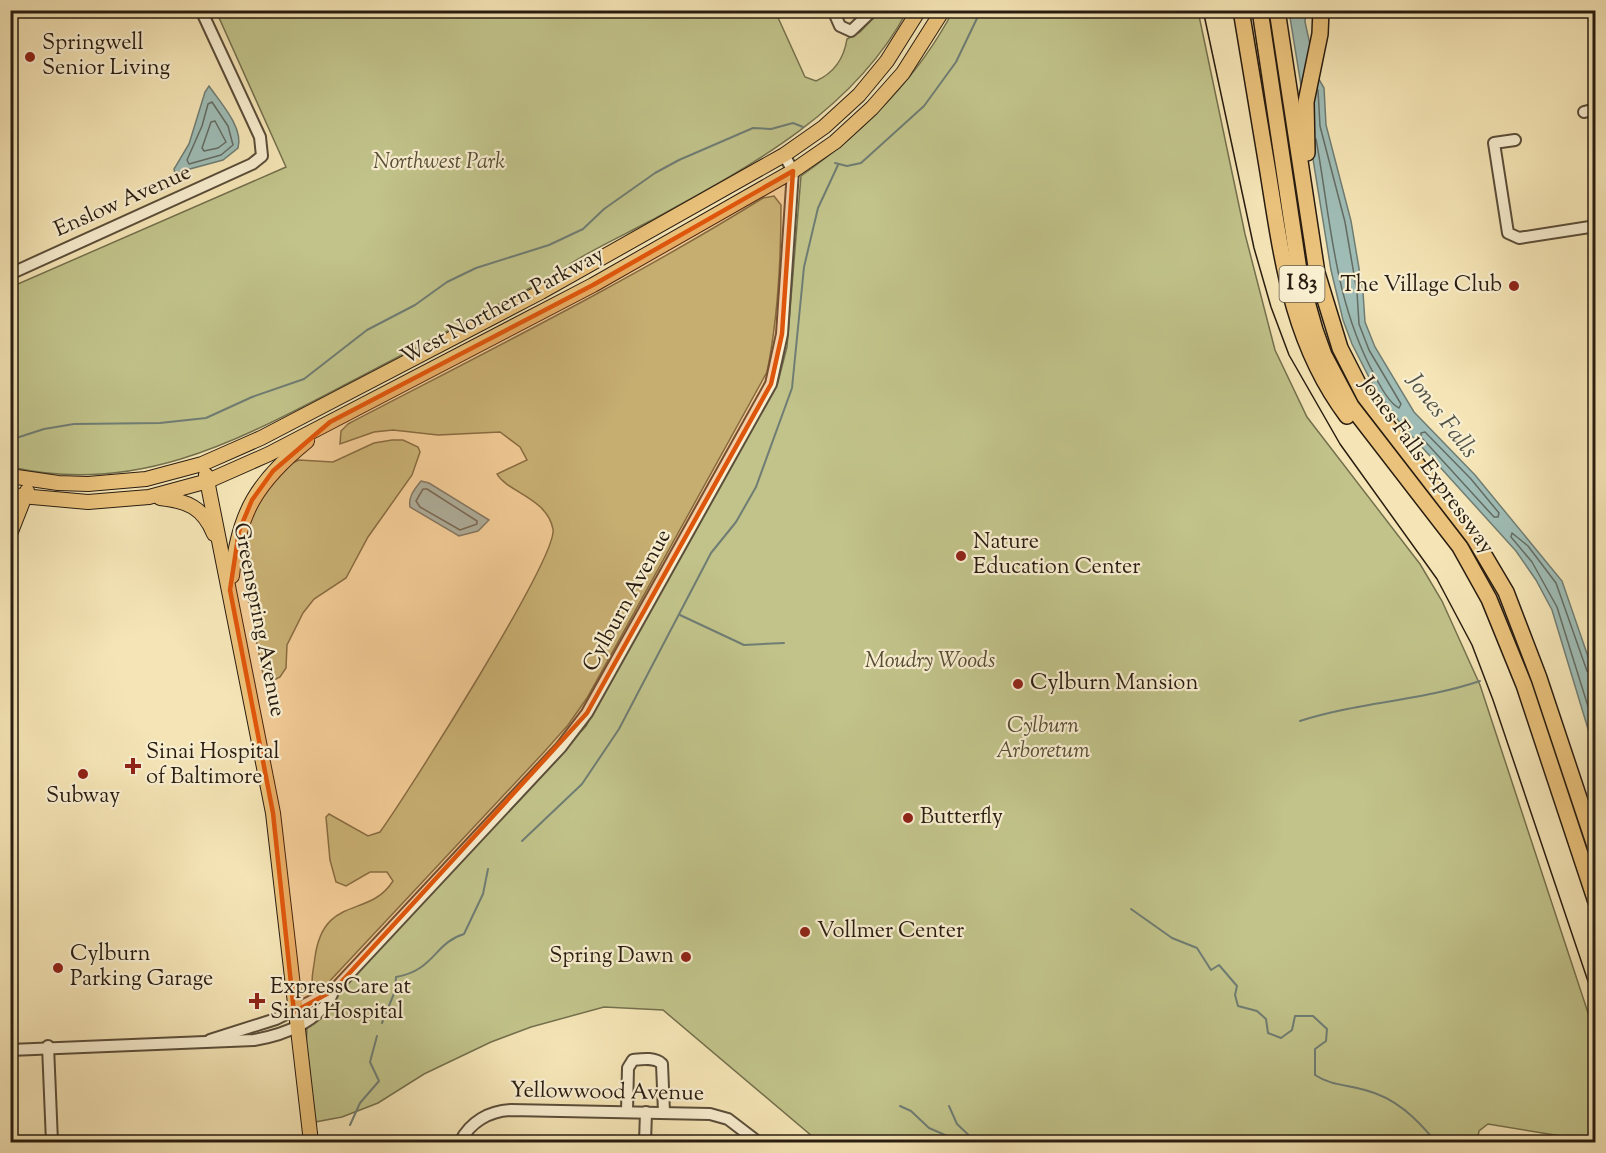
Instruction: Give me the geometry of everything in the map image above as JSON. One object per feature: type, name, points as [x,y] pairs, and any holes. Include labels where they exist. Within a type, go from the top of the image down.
[{"type":"highway","points":[[1241,10],[1283,264],[1301,335],[1325,385],[1349,419],[1440,521]]},
{"type":"highway","name":"Jones Falls Expressway","points":[[1260,10],[1299,269],[1324,355],[1351,406],[1440,521],[1476,572],[1502,626],[1596,902]]},
{"type":"highway","name":"Jones Falls Expressway","points":[[1277,10],[1312,249],[1331,324],[1352,374],[1382,422],[1474,538],[1506,592],[1539,678],[1596,849]]},
{"type":"highway","points":[[1312,249],[1305,125],[1307,94],[1320,34],[1321,10]]},
{"type":"main road","name":"West Northern Parkway","points":[[10,476],[30,480],[114,483],[163,475],[202,464],[261,438],[541,292],[784,155],[824,127],[859,95],[887,62],[919,10]]},
{"type":"main road","name":"West Northern Parkway","points":[[10,495],[88,502],[148,497],[208,481],[269,454],[575,294],[793,171],[835,142],[872,108],[903,73],[943,10]]},
{"type":"main road","points":[[230,590],[236,541],[252,500],[273,471],[330,422]]},
{"type":"main road","name":"Greenspring Avenue","points":[[202,464],[208,481],[223,554],[273,813],[294,1012],[311,1143]]},
{"type":"main road","points":[[10,534],[30,480]]},
{"type":"main road","points":[[148,497],[179,501],[195,507],[210,523],[223,554]]},
{"type":"street","name":"Enslow Avenue","points":[[10,274],[252,164],[262,156],[260,136],[201,10]]},
{"type":"street","points":[[834,10],[840,26],[851,31],[873,10]]},
{"type":"street","points":[[1584,112],[1596,108]]},
{"type":"street","points":[[1515,140],[1494,143],[1506,228],[1514,237],[1596,226]]},
{"type":"street","points":[[784,155],[793,171]]},
{"type":"street","name":"Cylburn Avenue","points":[[10,1050],[48,1046],[254,1040],[281,1034],[296,1026],[325,1006],[334,990],[577,729],[771,384],[782,334],[793,171]]},
{"type":"street","name":"Cylburn Avenue","points":[[210,1040],[294,1012],[334,990]]},
{"type":"street","points":[[11,1044],[48,1046],[52,1143]]},
{"type":"street","points":[[627,1111],[629,1064],[633,1060],[656,1059],[662,1064],[664,1112]]},
{"type":"street","name":"Yellowwood Avenue","points":[[460,1143],[474,1124],[501,1110],[664,1112],[719,1116],[739,1126],[758,1143]]},
{"type":"street","points":[[645,1143],[646,1112]]},
{"type":"highlighted area","points":[[793,171],[782,334],[771,384],[587,713],[334,990],[294,1012],[273,813],[230,590],[239,531],[252,500],[273,471],[330,422],[593,285]]},
{"type":"green space","name":"Northwest Park","points":[[216,11],[775,11],[805,77],[816,81],[828,74],[837,64],[847,39],[860,32],[880,11],[907,11],[884,47],[858,79],[828,108],[760,158],[687,201],[587,254],[551,277],[275,421],[192,456],[149,467],[105,474],[59,474],[11,467],[11,287],[286,167]]},
{"type":"green space","name":"Cylburn Arboretum","points":[[953,11],[1198,11],[1245,234],[1275,350],[1307,417],[1420,564],[1442,601],[1480,685],[1595,1034],[1595,1142],[1581,1142],[1579,1139],[1488,1124],[1479,1131],[1477,1142],[819,1142],[663,1010],[604,1007],[531,1027],[491,1042],[424,1074],[378,1103],[342,1117],[315,1122],[306,1049],[307,1028],[586,726],[778,382],[787,347],[801,176],[846,141],[887,102],[923,59]]},
{"type":"green space","points":[[774,196],[781,205],[780,247],[776,310],[767,372],[587,698],[568,725],[545,751],[326,985],[313,990],[315,957],[320,937],[328,924],[337,915],[383,893],[393,881],[387,872],[370,872],[346,886],[336,882],[330,860],[326,817],[329,814],[368,836],[380,832],[419,773],[507,628],[548,549],[553,529],[543,510],[509,486],[497,474],[527,460],[520,447],[500,432],[438,435],[393,430],[374,432],[340,444],[341,431],[348,424],[610,287],[763,198]]},
{"type":"green space","points":[[403,440],[418,447],[420,452],[412,475],[368,537],[346,578],[314,599],[303,613],[287,645],[286,668],[280,677],[270,682],[264,679],[242,569],[246,524],[270,485],[290,464],[299,460],[333,462],[374,443]]},
{"type":"water","name":"Jones Falls","points":[[1289,11],[1306,11],[1305,22],[1317,76],[1324,88],[1326,125],[1351,221],[1363,292],[1365,322],[1375,347],[1414,412],[1475,475],[1562,581],[1595,677],[1595,752],[1552,610],[1536,580],[1516,551],[1401,424],[1375,389],[1352,344],[1343,320],[1331,270]]},
{"type":"water","points":[[209,86],[225,107],[238,132],[238,148],[223,160],[175,173],[174,169],[189,144],[205,92]]},
{"type":"water","points":[[421,481],[429,483],[489,520],[478,531],[459,536],[410,507],[411,496]]},
{"type":"waterway","points":[[835,163],[847,166],[861,163],[924,106],[956,62],[981,10]]},
{"type":"waterway","points":[[10,440],[44,429],[74,424],[160,423],[206,418],[252,397],[304,379],[367,330],[415,305],[447,282],[476,268],[549,245],[583,229],[604,209],[655,173],[679,160],[753,128],[771,129],[793,123],[803,127]]},
{"type":"waterway","points":[[522,841],[582,784],[619,729],[711,553],[736,522],[756,487],[792,388],[804,267],[818,208],[838,165]]},
{"type":"waterway","points":[[680,615],[744,645],[784,643]]},
{"type":"waterway","points":[[1300,721],[1458,688],[1480,681]]},
{"type":"waterway","points":[[382,1023],[395,991],[396,977],[419,969],[446,944],[464,934],[483,894],[488,869]]},
{"type":"waterway","points":[[1131,909],[1172,938],[1197,948],[1211,970],[1219,965],[1237,986],[1235,995],[1238,1006],[1257,1011],[1266,1019],[1268,1033],[1281,1038],[1292,1030],[1295,1016],[1313,1016],[1327,1029],[1326,1041],[1315,1049],[1315,1075],[1333,1083],[1365,1090],[1386,1098],[1413,1117],[1436,1142]]},
{"type":"waterway","points":[[350,1125],[360,1103],[379,1081],[370,1062],[377,1036]]},
{"type":"waterway","points":[[900,1106],[911,1111],[929,1128],[952,1138],[953,1142]]},
{"type":"waterway","points":[[949,1106],[957,1124],[976,1142]]},
{"type":"tram line","points":[[1203,10],[1254,248],[1271,307],[1289,355],[1340,444],[1437,579],[1472,645],[1493,700],[1596,1005]]},
{"type":"place","name":"Springwell Senior Living","points":[[30,57]]},
{"type":"place","name":"The Village Club","points":[[1514,286]]},
{"type":"place","name":"Nature Education Center","points":[[961,556]]},
{"type":"place","name":"Cylburn Mansion","points":[[1018,684]]},
{"type":"place","name":"Sinai Hospital of Baltimore","points":[[133,766]]},
{"type":"place","name":"Subway","points":[[83,774]]},
{"type":"place","name":"Butterfly","points":[[908,818]]},
{"type":"place","name":"Vollmer Center","points":[[805,932]]},
{"type":"place","name":"Spring Dawn","points":[[686,957]]},
{"type":"place","name":"Cylburn Parking Garage","points":[[58,968]]},
{"type":"place","name":"ExpressCare at Sinai Hospital","points":[[257,1001]]},
{"type":"park label","name":"Moudry Woods","points":[[930,662]]}]
